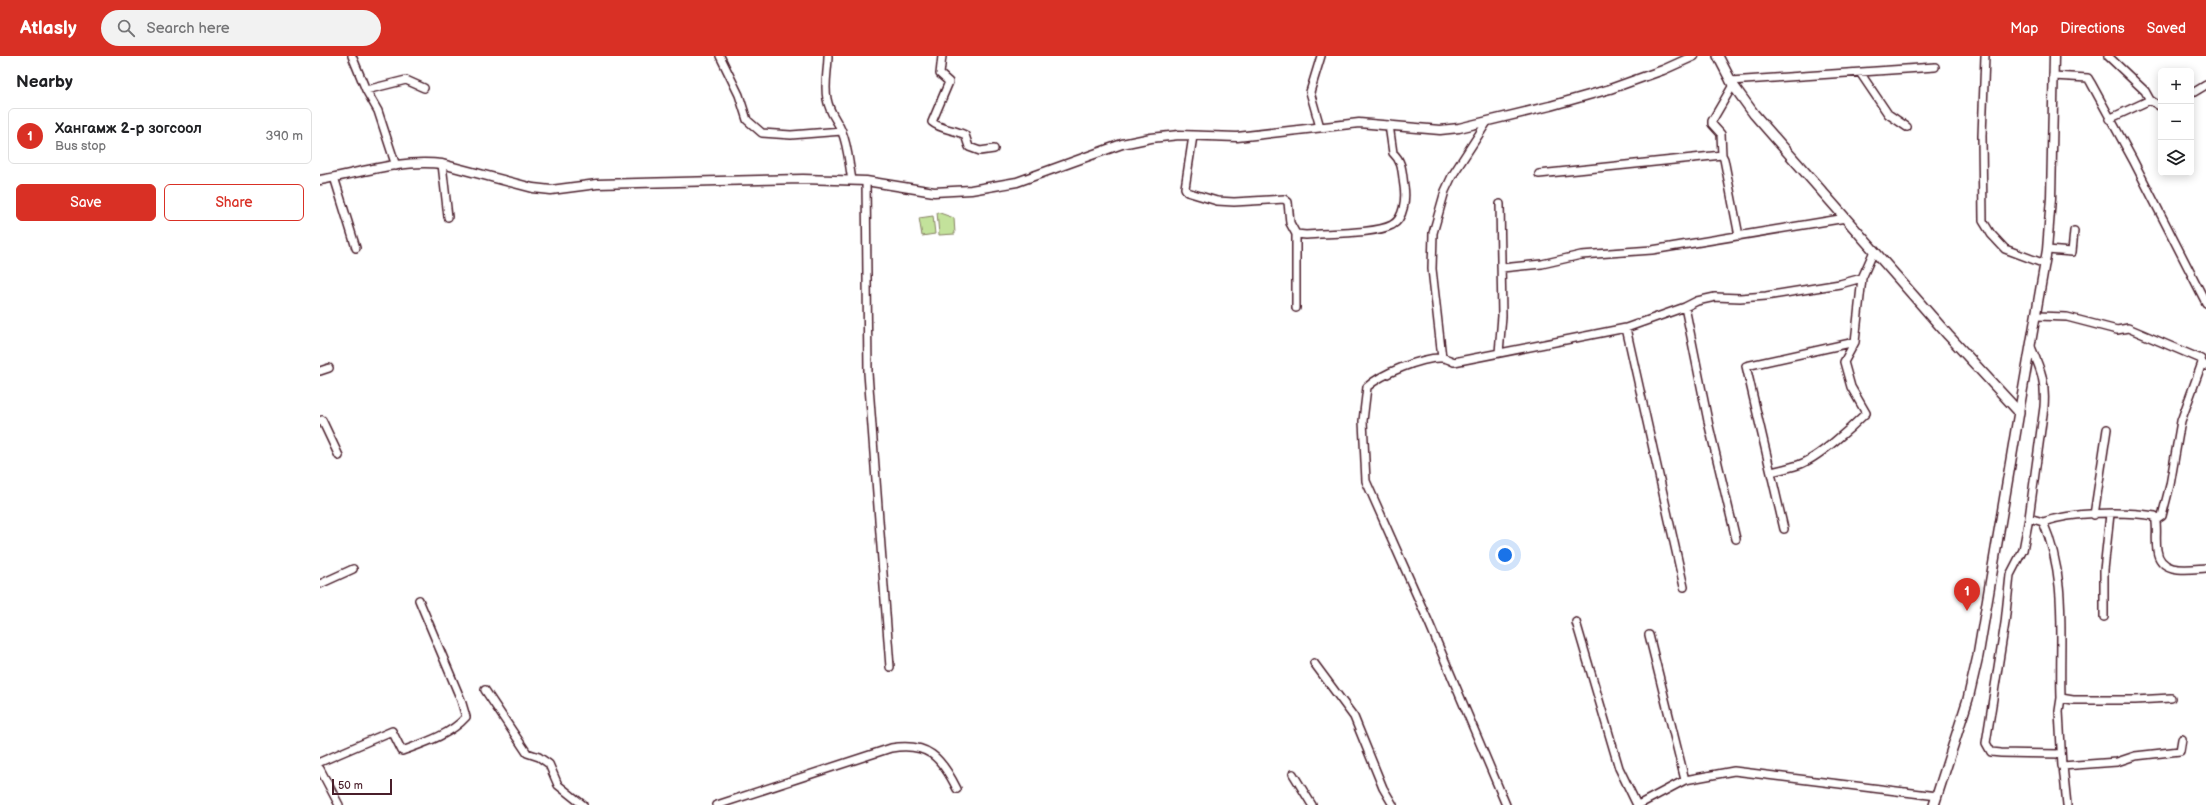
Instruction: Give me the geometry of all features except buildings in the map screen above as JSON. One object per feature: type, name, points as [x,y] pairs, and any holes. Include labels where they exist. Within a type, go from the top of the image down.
[{"type":"main road","points":[[1718,56],[1731,83],[1754,114],[1874,251],[2019,412],[1978,656],[1968,699],[1934,805]]},
{"type":"street","points":[[352,56],[366,90],[378,111],[396,166]]},
{"type":"street","points":[[720,56],[739,95],[747,120],[762,133],[791,135],[842,131]]},
{"type":"street","points":[[828,56],[828,70],[825,89],[830,112],[842,131],[852,180]]},
{"type":"street","points":[[942,56],[940,74],[948,82],[932,122],[940,127],[956,131],[964,136],[969,147],[980,151],[994,149]]},
{"type":"street","points":[[1320,127],[1310,92],[1321,56]]},
{"type":"street","points":[[320,180],[420,163],[442,164],[533,188],[552,190],[597,184],[803,179],[866,181],[934,192],[992,188],[1017,182],[1136,140],[1164,136],[1237,137],[1359,123],[1389,124],[1440,130],[1487,122],[1610,89],[1663,70],[1694,56]]},
{"type":"street","points":[[1985,56],[1982,136],[1983,221],[1991,234],[2005,249],[2045,264]]},
{"type":"street","points":[[2019,412],[2037,316],[2047,250],[2051,204],[2054,56]]},
{"type":"street","points":[[2108,56],[2145,91],[2150,100],[2158,105]]},
{"type":"street","points":[[1739,236],[1724,158],[1722,156],[1721,134],[1712,124],[1712,121],[1731,83],[1935,67]]},
{"type":"street","points":[[1861,74],[1888,114],[1907,127]]},
{"type":"street","points":[[2053,76],[2088,78],[2109,119],[2133,160],[2206,303]]},
{"type":"street","points":[[366,90],[406,80],[424,88]]},
{"type":"street","points":[[2194,92],[2206,86]]},
{"type":"street","points":[[2109,119],[2150,100]]},
{"type":"street","points":[[1442,358],[1432,269],[1433,233],[1445,192],[1452,176],[1487,122]]},
{"type":"street","points":[[1296,234],[1306,235],[1381,229],[1393,224],[1401,213],[1406,198],[1400,160],[1393,153],[1389,124]]},
{"type":"street","points":[[1193,136],[1185,188],[1187,192],[1217,201],[1234,202],[1284,198],[1288,202],[1290,223],[1296,234],[1296,308]]},
{"type":"street","points":[[1539,174],[1722,156]]},
{"type":"street","points":[[442,164],[448,217]]},
{"type":"street","points":[[334,177],[356,248]]},
{"type":"street","points":[[866,181],[868,373],[890,667]]},
{"type":"street","points":[[1499,353],[1502,316],[1500,204]]},
{"type":"street","points":[[1502,268],[1542,264],[1582,255],[1652,250],[1846,218]]},
{"type":"street","points":[[2047,250],[2072,252],[2074,231]]},
{"type":"street","points":[[1770,472],[1799,465],[1820,452],[1844,434],[1866,413],[1851,387],[1844,362],[1855,342],[1862,278],[1874,251]]},
{"type":"street","points":[[1506,805],[1429,623],[1366,481],[1363,421],[1367,387],[1380,378],[1415,363],[1442,358],[1454,362],[1626,328],[1685,307],[1696,301],[1715,297],[1740,298],[1766,296],[1862,278]]},
{"type":"street","points":[[1685,307],[1709,426],[1736,539]]},
{"type":"street","points":[[2037,316],[2067,317],[2117,330],[2128,328],[2204,361],[2181,421],[2170,485],[2162,516],[2156,520]]},
{"type":"street","points":[[1626,328],[1684,586]]},
{"type":"street","points":[[1784,529],[1746,366],[1855,342]]},
{"type":"street","points":[[2031,347],[2043,373],[2045,392],[2029,518],[2023,550],[2010,575],[2005,623],[1986,743],[1991,752],[2001,754],[2061,754]]},
{"type":"street","points":[[320,372],[329,368]]},
{"type":"street","points":[[320,421],[322,420],[340,456]]},
{"type":"street","points":[[2094,515],[2107,429]]},
{"type":"street","points":[[2029,518],[2043,522],[2056,517],[2110,514],[2138,514],[2155,516],[2158,526],[2157,551],[2161,562],[2170,568],[2182,570],[2206,568]]},
{"type":"street","points":[[2104,617],[2104,570],[2110,514]]},
{"type":"street","points":[[2043,522],[2057,564],[2060,586],[2062,698],[2059,711],[2062,766],[2067,805]]},
{"type":"street","points":[[320,584],[353,569]]},
{"type":"street","points":[[320,762],[392,731],[402,751],[434,739],[460,723],[466,717],[462,700],[419,600]]},
{"type":"street","points":[[1576,622],[1619,768],[1637,805],[1685,780],[1734,771],[1937,796]]},
{"type":"street","points":[[1648,635],[1685,780]]},
{"type":"street","points":[[1314,663],[1354,717],[1383,788],[1393,805]]},
{"type":"street","points":[[485,690],[527,753],[539,757],[549,764],[558,785],[583,805]]},
{"type":"street","points":[[2062,698],[2135,700],[2171,698]]},
{"type":"street","points":[[2063,766],[2117,762],[2135,756],[2180,751],[2182,739]]},
{"type":"street","points":[[717,805],[862,757],[903,746],[920,747],[933,754],[947,768],[957,789]]},
{"type":"street","points":[[320,769],[339,805]]},
{"type":"street","points":[[1293,774],[1312,805]]},
{"type":"green space","points":[[937,212],[954,218],[955,234],[939,235]]},
{"type":"green space","points":[[933,216],[935,234],[922,236],[919,218]]},
{"type":"place","name":"Хангамж 2-р зогсоол","points":[[1967,611]]}]
